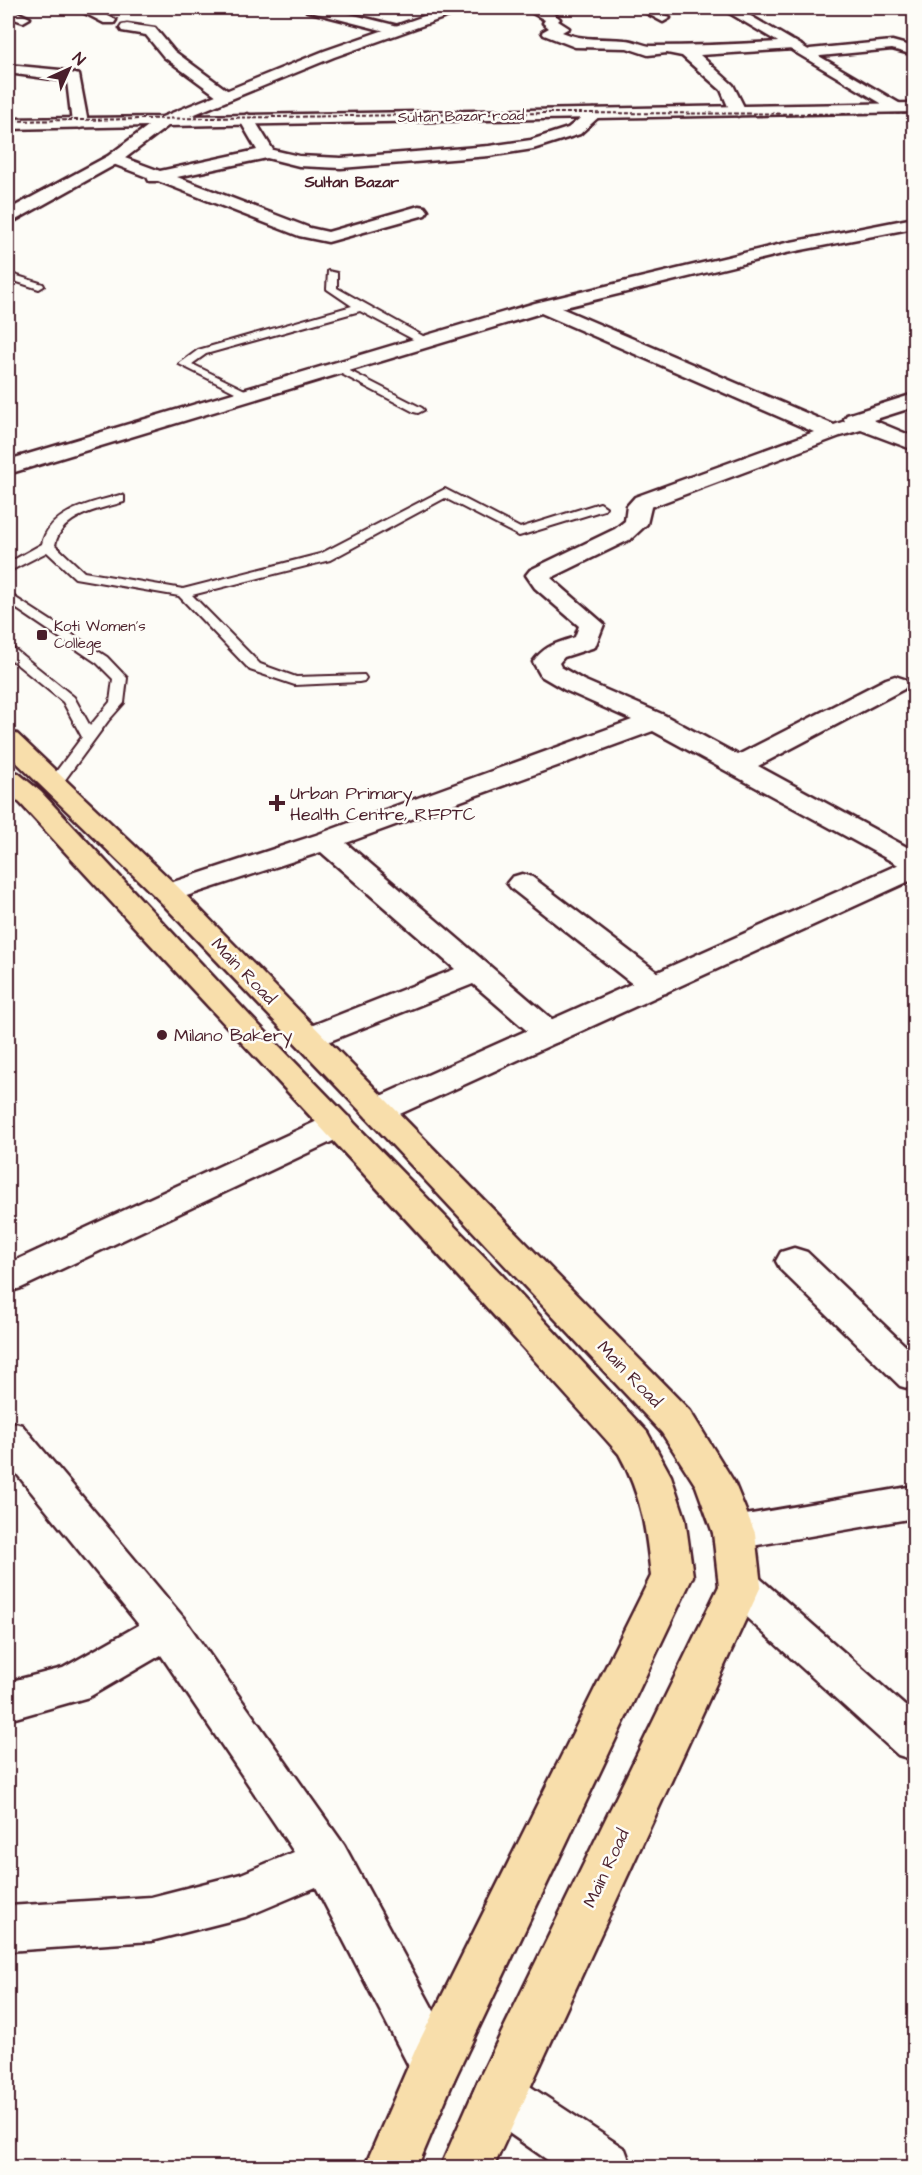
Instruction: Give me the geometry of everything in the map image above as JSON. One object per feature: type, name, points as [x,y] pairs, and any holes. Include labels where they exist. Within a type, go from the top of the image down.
[{"type":"main road","name":"Main Road","points":[[8,740],[168,893],[379,1110],[676,1422],[714,1482],[734,1533],[740,1586],[498,2095],[466,2168]]},
{"type":"main road","name":"Main Road","points":[[8,779],[31,798],[488,1283],[633,1443],[651,1476],[665,1518],[672,1576],[435,2064],[390,2168]]},
{"type":"street","points":[[82,8],[109,20]]},
{"type":"street","points":[[312,8],[397,30]]},
{"type":"street","points":[[8,217],[114,159],[165,121],[329,54],[458,8]]},
{"type":"street","points":[[644,8],[663,18]]},
{"type":"street","points":[[728,8],[908,108]]},
{"type":"street","points":[[533,9],[555,14],[550,23],[562,27],[549,32],[570,42],[629,44],[648,51],[668,49],[686,52],[794,45]]},
{"type":"street","points":[[8,12],[23,18]]},
{"type":"street","points":[[127,28],[150,31],[169,54],[226,96]]},
{"type":"street","points":[[810,53],[892,45],[915,51]]},
{"type":"street","points":[[686,52],[704,65],[728,88],[738,111]]},
{"type":"street","points":[[8,69],[60,74],[74,78],[80,123]]},
{"type":"street","name":"Sultan Bazar road","points":[[8,124],[908,108]]},
{"type":"street","points":[[155,177],[267,153],[299,160],[341,163],[489,151],[533,144],[574,131],[594,114]]},
{"type":"street","points":[[247,119],[267,153]]},
{"type":"street","points":[[114,159],[155,177],[305,232],[328,237],[419,211]]},
{"type":"street","points":[[8,467],[542,307],[786,248],[915,223]]},
{"type":"street","points":[[542,307],[832,432]]},
{"type":"street","points":[[915,400],[854,418],[915,444]]},
{"type":"street","points":[[862,423],[643,502],[638,507],[636,524],[623,534],[538,575],[543,583],[592,624],[586,642],[555,652],[546,662],[550,671],[574,685],[655,721],[736,767],[915,862]]},
{"type":"street","points":[[736,767],[895,684]]},
{"type":"street","points":[[168,893],[326,841],[655,721]]},
{"type":"street","points":[[326,841],[550,1034]]},
{"type":"street","points":[[379,1110],[915,868]]},
{"type":"street","points":[[522,883],[655,986]]},
{"type":"street","points":[[309,1038],[477,971]]},
{"type":"street","points":[[8,1279],[338,1125]]},
{"type":"street","points":[[794,1261],[915,1376]]},
{"type":"street","points":[[8,1436],[168,1630],[327,1860],[435,2064]]},
{"type":"street","points":[[734,1533],[915,1502]]},
{"type":"street","points":[[740,1586],[915,1741]]},
{"type":"street","points":[[8,1701],[74,1684],[168,1630]]},
{"type":"street","points":[[8,1929],[151,1919],[245,1894],[327,1860]]},
{"type":"street","points":[[498,2095],[606,2168]]},
{"type":"lane","points":[[332,273],[332,289],[426,342]]},
{"type":"lane","points":[[8,276],[39,286]]},
{"type":"lane","points":[[247,396],[184,364],[201,352],[361,307]]},
{"type":"lane","points":[[338,368],[418,410]]},
{"type":"lane","points":[[48,546],[80,575],[183,593],[325,557],[444,493],[519,532],[600,507]]},
{"type":"lane","points":[[8,568],[48,546],[51,532],[76,512],[120,499]]},
{"type":"lane","points":[[183,593],[255,667],[295,681],[359,678]]},
{"type":"lane","points":[[8,597],[102,660],[120,678],[117,703],[103,718],[54,785]]},
{"type":"lane","points":[[8,651],[69,700],[89,737]]},
{"type":"railway","points":[[8,121],[549,113],[914,114]]},
{"type":"place","name":"Koti Women's College","points":[[42,635]]},
{"type":"place","name":"Urban Primary Health Centre, RFPTC","points":[[277,803]]},
{"type":"place","name":"Milano Bakery","points":[[162,1035]]},
{"type":"district","name":"Sultan Bazar","points":[[352,181]]}]
